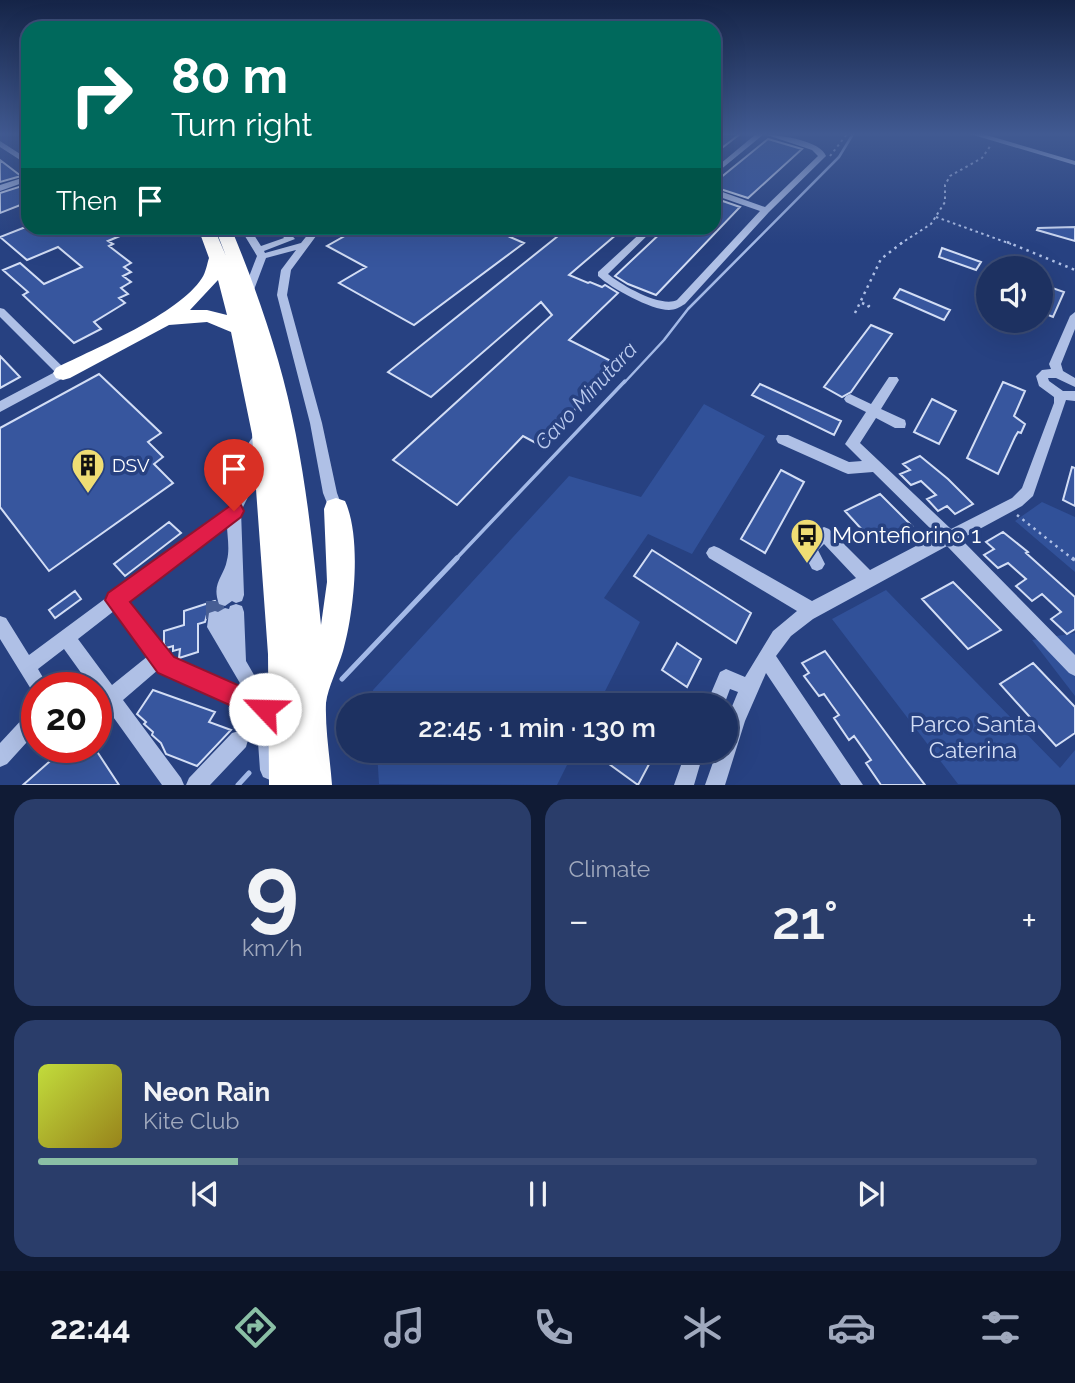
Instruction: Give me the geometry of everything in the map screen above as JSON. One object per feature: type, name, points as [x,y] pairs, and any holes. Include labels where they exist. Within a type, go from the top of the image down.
[{"type":"highway","points":[[209,235],[241,330],[263,434],[283,654],[286,785]]},
{"type":"highway","points":[[226,235],[267,356],[281,426],[304,597],[315,785]]},
{"type":"highway","points":[[63,373],[157,322],[191,300],[210,279],[218,257]]},
{"type":"highway","points":[[157,322],[189,314],[207,314],[221,317],[241,330]]},
{"type":"highway","points":[[311,701],[331,649],[341,592],[342,549],[337,509]]},
{"type":"street","points":[[644,235],[602,274],[607,280],[650,300],[674,306],[681,303],[805,171]]},
{"type":"street","points":[[0,188],[21,180]]},
{"type":"street","points":[[721,194],[766,210]]},
{"type":"street","points":[[249,235],[260,253]]},
{"type":"street","points":[[277,235],[283,241]]},
{"type":"street","points":[[247,295],[260,253],[290,239],[287,235]]},
{"type":"street","points":[[312,235],[286,270],[282,295],[316,423],[330,493],[337,509]]},
{"type":"street","points":[[260,253],[307,242],[319,235]]},
{"type":"street","points":[[0,311],[63,373],[0,407]]},
{"type":"street","points":[[1058,374],[1055,364],[1075,316]]},
{"type":"street","points":[[738,716],[766,657],[780,636],[813,611],[868,579],[1007,507],[1028,492],[1060,403],[1068,395],[1048,388],[1042,379],[1046,373],[1058,374],[1075,383]]},
{"type":"street","points":[[892,380],[852,443],[949,537],[1075,667]]},
{"type":"street","points":[[850,399],[900,424]]},
{"type":"street","points":[[28,666],[234,511],[249,481],[252,450],[263,434]]},
{"type":"street","points":[[783,439],[848,468],[876,466]]},
{"type":"street","points":[[234,511],[235,562],[225,607],[237,663]]},
{"type":"street","points":[[817,564],[809,548],[824,534],[868,579]]},
{"type":"street","points":[[713,553],[813,611]]},
{"type":"street","points":[[235,562],[225,581],[225,643],[265,709],[271,785]]},
{"type":"street","points":[[116,600],[166,665],[265,709]]},
{"type":"street","points":[[0,624],[31,672]]},
{"type":"street","points":[[66,637],[92,672]]},
{"type":"street","points":[[112,697],[160,657]]},
{"type":"street","points":[[766,657],[853,785]]},
{"type":"street","points":[[720,693],[726,678],[751,689]]},
{"type":"street","points":[[112,699],[174,785]]},
{"type":"street","points":[[0,757],[21,734]]},
{"type":"street","points":[[196,785],[239,740]]},
{"type":"street","points":[[684,785],[691,763]]},
{"type":"street","points":[[715,785],[722,763]]},
{"type":"path","points":[[855,313],[862,303],[876,267],[887,252],[922,232],[936,217],[945,202],[946,185],[950,176],[960,171]]},
{"type":"path","points":[[936,217],[970,226],[1075,270]]},
{"type":"path","points":[[862,303],[869,306],[866,308]]},
{"type":"path","points":[[1007,507],[1075,560]]},
{"type":"green space","points":[[704,404],[765,436],[692,554],[648,534],[604,598],[640,622],[604,693],[373,693],[373,690],[569,476],[641,497]]},
{"type":"green space","points":[[1042,502],[1075,517],[1075,572],[1015,521]]},
{"type":"green space","name":"Parco Santa Caterina","points":[[886,590],[1060,768],[1075,750],[1075,784],[958,784],[832,619]]},
{"type":"green space","name":"Parco Santa Caterina","points":[[1075,633],[1075,696],[1032,640]]},
{"type":"green space","points":[[378,763],[568,763],[557,785],[379,784]]},
{"type":"building","points":[[0,171],[14,171],[21,176],[0,182]]},
{"type":"building","points":[[729,171],[778,171],[748,198],[721,189],[721,177]]},
{"type":"building","points":[[21,186],[21,205],[0,213],[0,193]]},
{"type":"building","points":[[721,200],[740,207],[721,227]]},
{"type":"building","points":[[1075,227],[1075,241],[1037,230],[1038,228]]},
{"type":"building","points":[[21,229],[21,235],[122,235],[108,241],[113,244],[109,246],[131,263],[124,267],[131,272],[123,276],[131,282],[121,288],[128,294],[119,298],[125,303],[94,322],[101,329],[74,343],[23,295],[28,292],[3,270],[20,263],[44,284],[82,267],[58,247],[27,260],[0,237]]},
{"type":"building","points":[[347,235],[505,235],[524,243],[414,325],[339,283],[366,267],[327,246]]},
{"type":"building","points":[[559,235],[616,235],[569,275],[602,287],[605,285],[618,293],[569,340],[615,363],[560,427],[536,443],[523,436],[457,505],[393,460],[552,315],[541,302],[431,397],[388,372]]},
{"type":"building","points":[[659,235],[713,235],[656,295],[615,276]]},
{"type":"building","points":[[942,248],[976,260],[976,270],[939,257]]},
{"type":"building","points":[[1053,288],[1064,292],[1053,317]]},
{"type":"building","points":[[900,289],[950,310],[944,320],[894,298]]},
{"type":"building","points":[[871,325],[892,334],[851,392],[842,397],[824,387]]},
{"type":"building","points":[[0,356],[20,377],[0,388]]},
{"type":"building","points":[[99,374],[161,433],[148,442],[163,457],[154,464],[173,483],[49,571],[0,507],[0,428]]},
{"type":"building","points":[[1003,382],[1025,391],[1014,416],[1025,424],[1021,433],[1018,432],[1015,437],[998,474],[967,458]]},
{"type":"building","points":[[760,384],[841,421],[834,435],[752,395]]},
{"type":"building","points":[[932,399],[956,411],[939,444],[914,432]]},
{"type":"building","points":[[920,456],[973,504],[955,514],[947,506],[938,511],[927,499],[936,495],[921,481],[911,485],[900,474],[910,470],[903,464]]},
{"type":"building","points":[[1072,467],[1075,468],[1075,506],[1063,500]]},
{"type":"building","points":[[781,470],[804,482],[765,553],[741,539]]},
{"type":"building","points":[[880,494],[912,526],[875,544],[845,511]]},
{"type":"building","points":[[169,522],[181,533],[125,576],[114,564]]},
{"type":"building","points":[[1003,532],[1075,597],[1075,629],[1067,634],[1051,619],[1061,612],[1042,594],[1032,601],[1016,586],[1026,579],[1008,563],[998,568],[984,555],[994,549],[986,542]]},
{"type":"building","points":[[652,550],[751,613],[736,643],[634,576]]},
{"type":"building","points":[[953,582],[1001,630],[968,649],[922,599]]},
{"type":"building","points":[[75,591],[81,599],[55,618],[49,610]]},
{"type":"building","points":[[215,601],[221,607],[208,611],[205,622],[198,624],[198,652],[179,658],[180,649],[173,651],[173,646],[166,648],[164,631],[184,625],[184,611]]},
{"type":"building","points":[[677,643],[701,659],[687,687],[662,670]]},
{"type":"building","points":[[825,651],[925,785],[881,785],[866,763],[871,760],[854,736],[849,740],[834,718],[839,715],[824,694],[819,696],[804,676],[809,673],[802,663]]},
{"type":"building","points":[[1033,663],[1075,707],[1075,733],[1056,746],[1000,684]]},
{"type":"building","points":[[153,690],[215,712],[209,722],[231,730],[197,766],[166,754],[161,743],[152,735],[153,732],[144,724],[146,722],[137,714]]},
{"type":"building","points":[[48,763],[105,763],[119,785],[23,785]]},
{"type":"building","points":[[610,763],[650,763],[638,785]]},
{"type":"waterway","name":"Cavo Minutara","points":[[624,383],[664,340],[688,309],[825,171]]},
{"type":"waterway","name":"Cavo Minutara","points":[[455,560],[625,381]]},
{"type":"waterway","name":"Cavo Minutara","points":[[342,679],[457,558]]},
{"type":"waterway","name":"Cavo Minutara","points":[[238,785],[249,773]]},
{"type":"tunnel","points":[[215,601],[215,619]]},
{"type":"place","name":"DSV","points":[[88,495]]},
{"type":"place","name":"Montefiorino 1","points":[[807,565]]},
{"type":"route","points":[[234,511],[116,600],[166,665],[265,709]]}]
